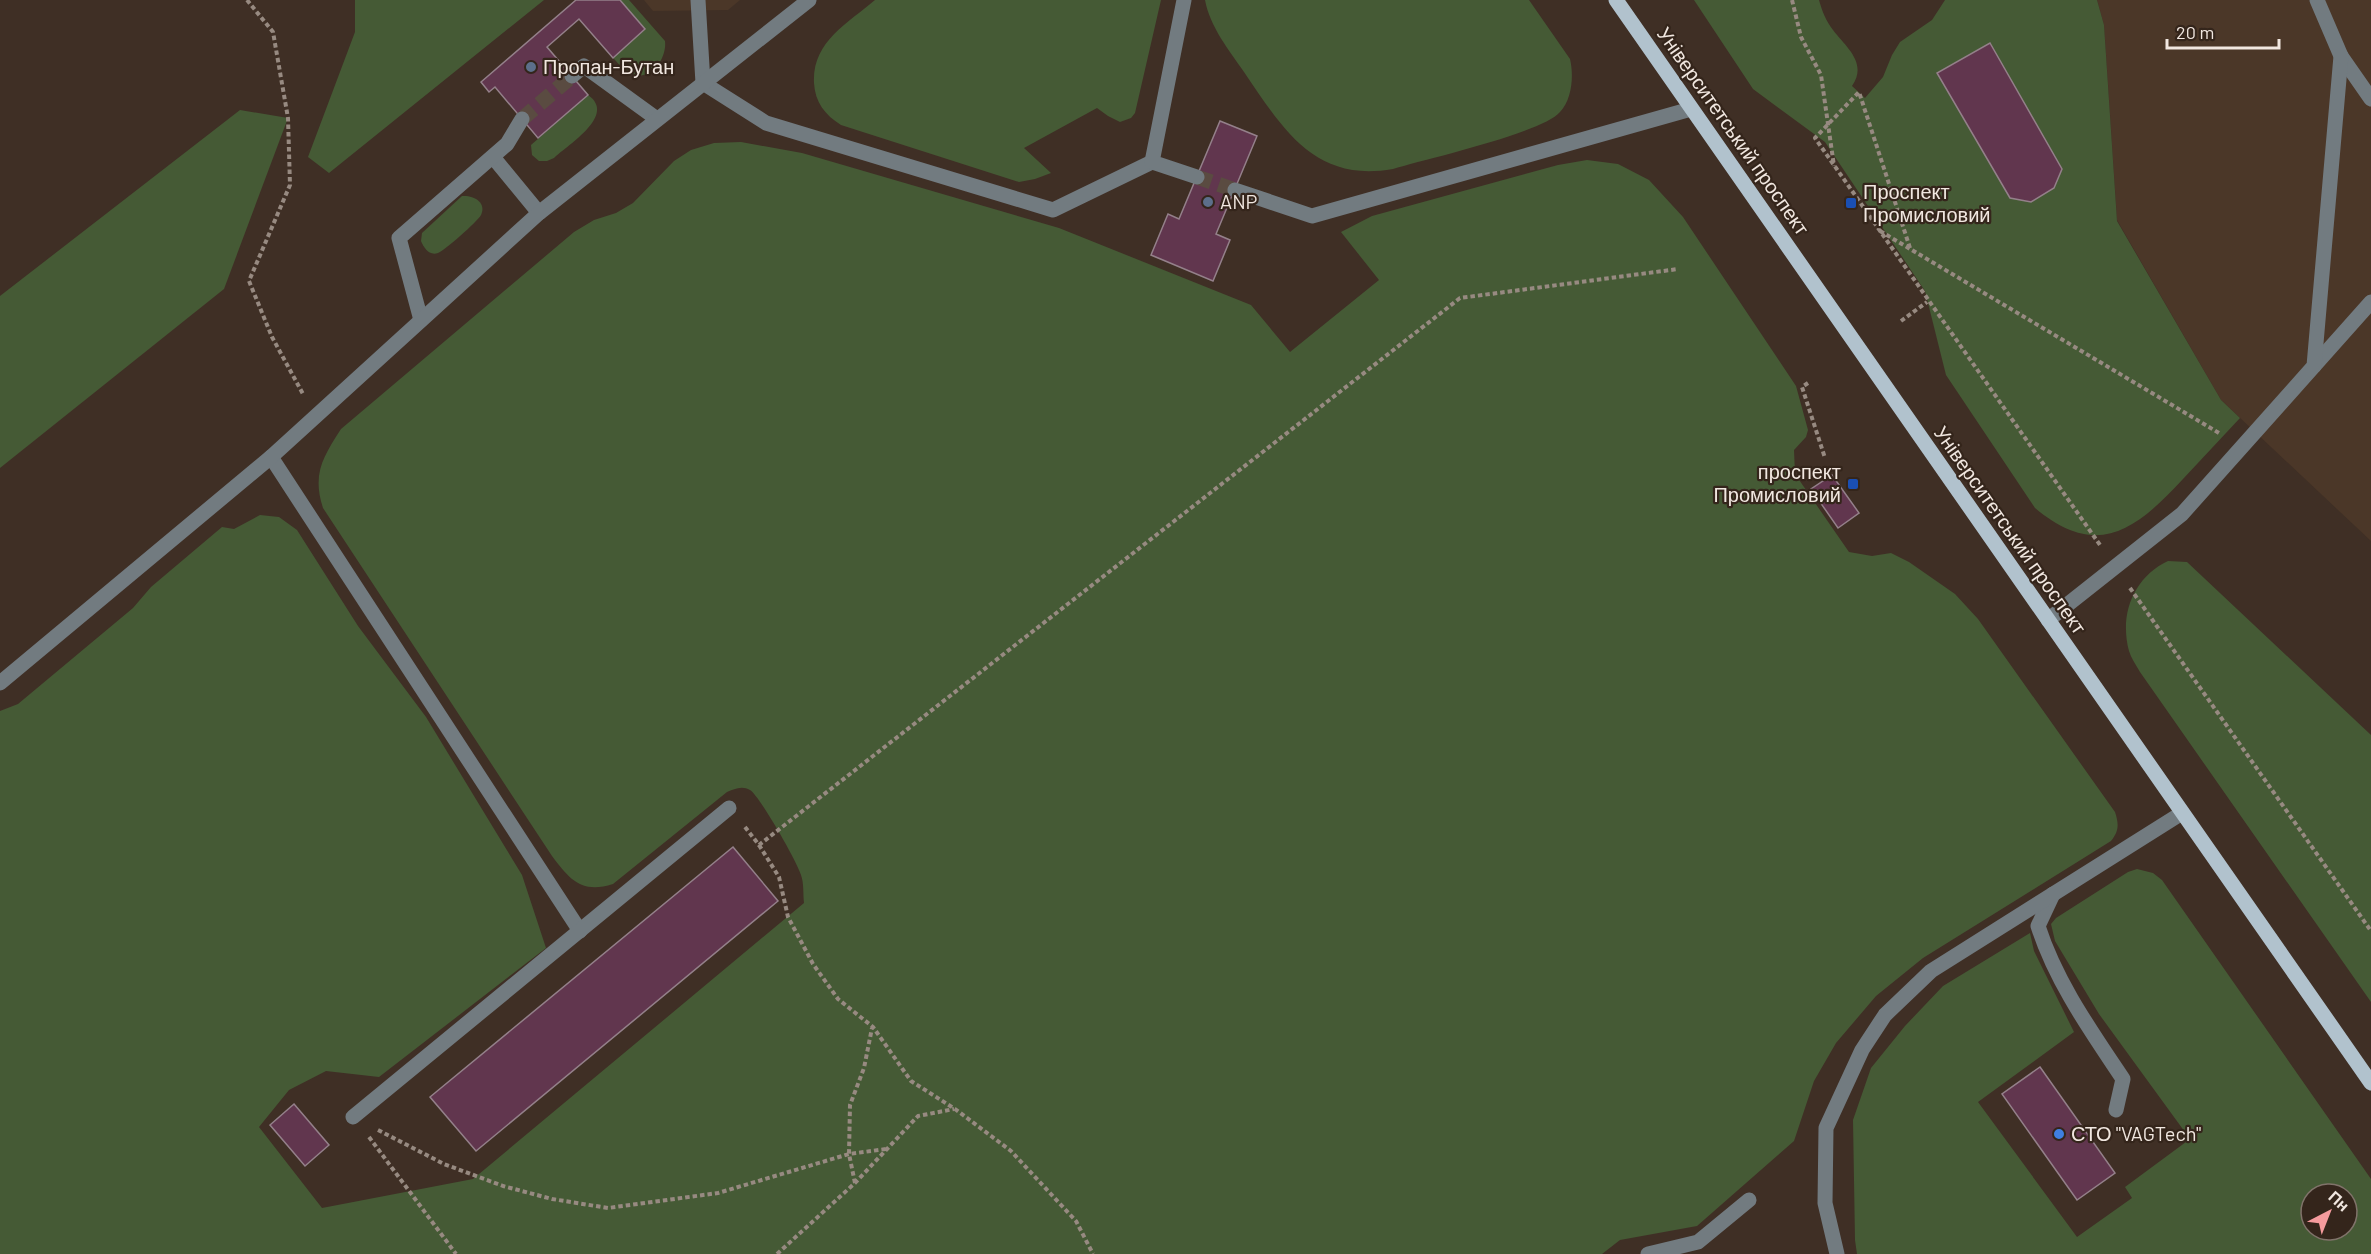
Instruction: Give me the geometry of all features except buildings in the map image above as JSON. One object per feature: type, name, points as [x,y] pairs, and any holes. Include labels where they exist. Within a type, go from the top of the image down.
[{"type":"main road","name":"Університетський проспект","points":[[1616,0],[2371,1083]]},
{"type":"street","points":[[698,0],[703,83]]},
{"type":"street","points":[[0,682],[271,457],[539,213],[809,0]]},
{"type":"street","points":[[1152,162],[1184,0]]},
{"type":"street","points":[[2317,0],[2341,56],[2371,99]]},
{"type":"street","points":[[2314,366],[2341,56]]},
{"type":"street","points":[[572,76],[584,66],[657,119]]},
{"type":"street","points":[[703,83],[766,123],[1053,210],[1152,162],[1197,177]]},
{"type":"street","points":[[1235,190],[1312,216],[1691,109]]},
{"type":"street","points":[[421,320],[399,238],[507,144],[522,119]]},
{"type":"street","points":[[493,157],[539,213]]},
{"type":"street","points":[[2048,620],[2182,514],[2371,302]]},
{"type":"street","points":[[271,457],[579,931]]},
{"type":"street","points":[[353,1117],[729,808]]},
{"type":"street","points":[[1837,1254],[1825,1203],[1826,1128],[1862,1050],[1885,1015],[1931,971],[2182,813]]},
{"type":"street","points":[[2053,894],[2038,926],[2046,951],[2086,1024],[2123,1079],[2116,1110]]},
{"type":"street","points":[[1648,1254],[1698,1242],[1749,1200]]},
{"type":"path","points":[[247,0],[273,32],[288,118],[290,185],[249,281],[272,337],[315,417]]},
{"type":"path","points":[[1792,0],[1801,37],[1821,75],[1828,124],[1833,156],[1834,167],[1815,138],[1828,124],[1859,92],[1910,248]]},
{"type":"path","points":[[1879,231],[2242,447]]},
{"type":"path","points":[[759,845],[1460,298],[1678,269]]},
{"type":"path","points":[[1901,321],[1927,302]]},
{"type":"path","points":[[1808,383],[1802,387],[1825,458]]},
{"type":"path","points":[[729,808],[759,845],[779,877],[788,917],[813,964],[838,999],[873,1027],[911,1081],[955,1109],[1011,1151],[1076,1221],[1093,1254]]},
{"type":"path","points":[[855,1183],[849,1154],[850,1105],[864,1068],[873,1027]]},
{"type":"path","points":[[777,1254],[855,1183],[918,1116],[955,1109]]},
{"type":"path","points":[[353,1117],[444,1164],[503,1186],[552,1199],[608,1208],[718,1193],[849,1154],[886,1149]]},
{"type":"path","points":[[353,1117],[456,1254]]},
{"type":"shaded area","points":[[644,0],[740,0],[728,10],[653,11]]},
{"type":"shaded area","points":[[2097,0],[2371,0],[2371,541],[2221,400],[2117,220],[2104,25]]},
{"type":"green space","points":[[355,0],[544,0],[329,173],[308,157],[355,32]]},
{"type":"green space","points":[[620,0],[629,0],[665,41],[664,53],[658,65],[648,73],[632,74],[613,58],[645,29]]},
{"type":"green space","points":[[875,0],[1161,0],[1135,113],[1131,118],[1120,122],[1097,108],[1024,148],[1051,173],[1019,182],[841,125],[826,112],[819,102],[814,83],[819,56],[833,35]]},
{"type":"green space","points":[[1205,0],[1529,0],[1570,59],[1572,80],[1569,94],[1564,107],[1549,120],[1508,137],[1393,169],[1366,171],[1342,168],[1321,159],[1303,147],[1287,131],[1221,38],[1211,20]]},
{"type":"green space","points":[[1694,0],[1819,0],[1828,23],[1853,56],[1858,70],[1852,86],[1865,98],[1883,77],[1900,42],[1932,20],[1945,0],[2097,0],[2104,25],[2117,221],[2221,400],[2240,418],[2166,497],[2132,524],[2115,532],[2097,535],[2078,533],[2057,524],[2035,508],[1946,375],[1925,291],[1825,142],[1753,89]]},
{"type":"green space","points":[[588,95],[595,103],[597,111],[588,129],[554,158],[539,161],[532,155],[531,145]]},
{"type":"green space","points":[[240,110],[288,118],[224,289],[0,468],[0,296]]},
{"type":"green space","points":[[741,142],[802,153],[1059,228],[1251,305],[1290,352],[1379,280],[1341,232],[1372,216],[1558,165],[1587,160],[1618,164],[1649,180],[1683,217],[1796,386],[1808,430],[1806,437],[1794,450],[1795,474],[1849,552],[1872,556],[1891,553],[1909,562],[1955,594],[1978,619],[2115,812],[2118,824],[2116,834],[2111,841],[1923,958],[1876,996],[1836,1043],[1814,1081],[1794,1141],[1697,1226],[1620,1240],[1602,1254],[0,1254],[0,711],[18,704],[133,608],[151,587],[222,527],[234,529],[260,515],[279,517],[297,530],[358,626],[426,717],[522,875],[546,948],[379,1077],[326,1071],[289,1090],[259,1127],[322,1208],[473,1179],[804,903],[802,878],[793,857],[755,795],[744,788],[727,792],[613,884],[602,887],[585,886],[571,878],[552,856],[323,508],[319,485],[324,457],[341,429],[574,232],[594,220],[616,213],[633,203],[674,161],[691,150],[714,143]]},
{"type":"green space","points":[[462,196],[470,197],[481,203],[481,215],[441,251],[435,254],[429,252],[421,241],[422,233]]},
{"type":"green space","points":[[2168,561],[2187,562],[2371,735],[2371,1002],[2131,656],[2126,637],[2126,624],[2132,598],[2146,577]]},
{"type":"green space","points":[[2137,869],[2153,873],[2162,880],[2371,1179],[2371,1254],[1857,1254],[1853,1120],[1871,1068],[1905,1026],[1943,986],[2030,933],[2034,951],[2074,1032],[1978,1102],[2077,1237],[2132,1198],[2125,1187],[2190,1139],[2099,1014],[2055,941],[2051,924],[2056,918],[2128,872]]},
{"type":"tunnel","points":[[522,119],[572,76]]},
{"type":"tunnel","points":[[1197,177],[1235,190]]},
{"type":"place","name":"Пропан-Бутан","points":[[531,67]]},
{"type":"place","name":"ANP","points":[[1208,202]]},
{"type":"place","name":"Проспект Промисловий","points":[[1851,203]]},
{"type":"place","name":"проспект Промисловий","points":[[1853,484]]},
{"type":"place","name":"СТО \"VAGTech\"","points":[[2059,1134]]}]
